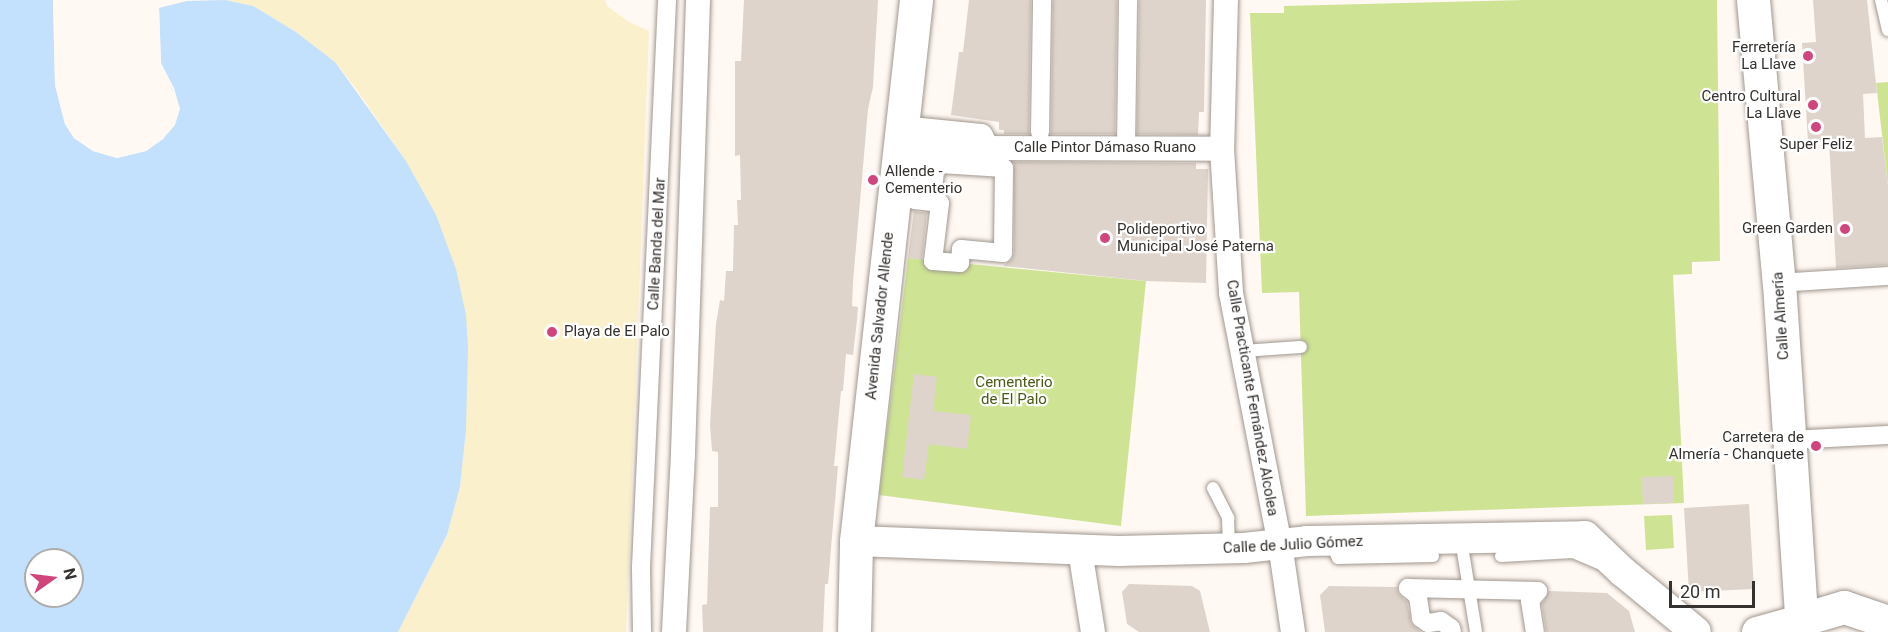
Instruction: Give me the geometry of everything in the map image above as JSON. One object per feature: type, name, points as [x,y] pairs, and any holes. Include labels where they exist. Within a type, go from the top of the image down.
[{"type":"main road","name":"Avenida Salvador Allende","points":[[854,632],[856,541],[916,0]]},
{"type":"main road","name":"Calle Almería","points":[[1753,0],[1779,283],[1801,626]]},
{"type":"main road","points":[[1801,626],[1844,607],[1888,622]]},
{"type":"street","name":"Calle Banda del Mar","points":[[642,632],[641,567],[667,0]]},
{"type":"street","points":[[674,632],[683,453],[698,0]]},
{"type":"street","points":[[1040,132],[1042,0]]},
{"type":"street","points":[[1126,147],[1128,0]]},
{"type":"street","name":"Calle Practicante Fernández Alcolea","points":[[1226,0],[1222,149],[1231,292],[1280,544],[1293,632]]},
{"type":"street","name":"Calle Pintor Dámaso Ruano","points":[[900,140],[981,136],[987,148],[1222,149]]},
{"type":"street","points":[[924,163],[1004,168],[1003,253],[961,249],[960,262],[933,261],[940,203],[915,200],[917,188],[933,190],[935,172],[923,171],[924,163]]},
{"type":"street","points":[[1779,283],[1888,276]]},
{"type":"street","points":[[1790,440],[1888,435]]},
{"type":"street","name":"Calle de Julio Gómez","points":[[856,541],[1080,550],[1229,549],[1329,541],[1585,536],[1623,572],[1696,632]]},
{"type":"street","points":[[1080,550],[1093,632]]},
{"type":"street","points":[[1452,632],[1451,627],[1441,621],[1428,623],[1421,618],[1418,596],[1408,588],[1538,591],[1530,601],[1535,632]]},
{"type":"street","points":[[1757,632],[1801,626]]},
{"type":"lane","points":[[1881,0],[1888,30]]},
{"type":"lane","points":[[1242,351],[1301,347]]},
{"type":"lane","points":[[1213,488],[1228,518],[1229,549]]},
{"type":"lane","points":[[1461,540],[1476,632]]},
{"type":"lane","points":[[1329,541],[1338,558],[1432,556]]},
{"type":"lane","points":[[1501,555],[1573,552],[1623,572]]},
{"type":"green space","points":[[1525,0],[1717,0],[1720,261],[1692,262],[1692,274],[1673,275],[1684,503],[1306,516],[1299,292],[1262,293],[1250,13],[1284,13],[1284,6]]},
{"type":"green space","points":[[1888,82],[1888,186],[1876,83]]},
{"type":"green space","name":"Cementerio de El Palo","points":[[908,258],[1146,281],[1121,526],[879,495]]},
{"type":"green space","points":[[1672,515],[1674,548],[1646,550],[1644,516]]},
{"type":"sand","name":"Playa de El Palo","points":[[225,0],[605,0],[607,6],[629,22],[649,31],[626,632],[398,632],[447,536],[460,487],[466,430],[466,315],[406,161],[357,90],[335,62],[296,32],[253,6]]},
{"type":"water","points":[[0,0],[53,0],[55,85],[65,124],[74,138],[93,151],[117,158],[146,151],[163,139],[180,109],[161,63],[159,8],[187,1],[225,0],[253,6],[296,32],[335,62],[406,161],[436,215],[456,269],[466,315],[468,348],[466,430],[460,487],[447,535],[398,632],[0,632]]},
{"type":"pier","points":[[53,0],[56,0],[58,85],[68,123],[76,136],[94,149],[117,155],[145,148],[161,137],[172,123],[177,109],[172,89],[158,64],[156,8],[159,5],[161,63],[174,88],[180,109],[175,125],[163,139],[146,151],[117,158],[93,151],[74,138],[65,124],[55,85]]},
{"type":"building","points":[[744,0],[878,0],[873,87],[868,109],[853,282],[852,306],[858,307],[857,320],[853,355],[846,354],[843,391],[841,391],[834,466],[838,466],[828,584],[825,584],[823,632],[703,632],[702,605],[707,604],[710,507],[718,507],[718,452],[712,451],[710,425],[716,324],[720,300],[724,301],[726,271],[733,271],[734,225],[738,225],[737,200],[741,200],[740,155],[735,156],[735,61],[741,61]]},
{"type":"building","points":[[969,0],[1031,0],[1029,134],[1004,134],[1004,130],[999,130],[999,122],[951,115],[959,52],[963,52]]},
{"type":"building","points":[[1053,0],[1117,0],[1115,134],[1051,134]]},
{"type":"building","points":[[1139,0],[1206,0],[1204,112],[1199,112],[1198,135],[1137,134]]},
{"type":"building","points":[[1813,0],[1867,0],[1877,93],[1863,94],[1865,138],[1882,137],[1888,186],[1888,265],[1836,268],[1829,141],[1808,142],[1802,43],[1816,42]]},
{"type":"building","name":"Polideportivo Municipal José Paterna","points":[[1014,162],[1196,163],[1196,169],[1208,169],[1206,283],[1146,281],[1003,266],[1012,259],[1014,253]]},
{"type":"building","points":[[914,211],[927,213],[922,260],[908,258]]},
{"type":"building","points":[[914,374],[937,377],[933,411],[971,415],[967,449],[929,444],[924,480],[902,477]]},
{"type":"building","points":[[1673,476],[1674,503],[1643,504],[1642,477]]},
{"type":"building","points":[[1749,504],[1754,589],[1689,592],[1684,508]]},
{"type":"building","points":[[1129,584],[1192,586],[1200,591],[1210,632],[1139,632],[1127,624],[1122,592]]},
{"type":"building","points":[[1329,586],[1397,587],[1398,593],[1407,602],[1411,623],[1421,632],[1325,632],[1320,595]]},
{"type":"building","points":[[1549,591],[1607,593],[1629,611],[1635,632],[1546,632],[1542,604]]},
{"type":"place","name":"Ferretería La Llave","points":[[1808,56]]},
{"type":"place","name":"Centro Cultural La Llave","points":[[1813,105]]},
{"type":"place","name":"Super Feliz","points":[[1816,127]]},
{"type":"place","name":"Allende - Cementerio","points":[[873,180]]},
{"type":"place","name":"Green Garden","points":[[1845,229]]},
{"type":"place","name":"Polideportivo Municipal José Paterna","points":[[1105,238]]},
{"type":"place","name":"Playa de El Palo","points":[[552,332]]},
{"type":"place","name":"Carretera de Almería - Chanquete","points":[[1816,446]]}]
